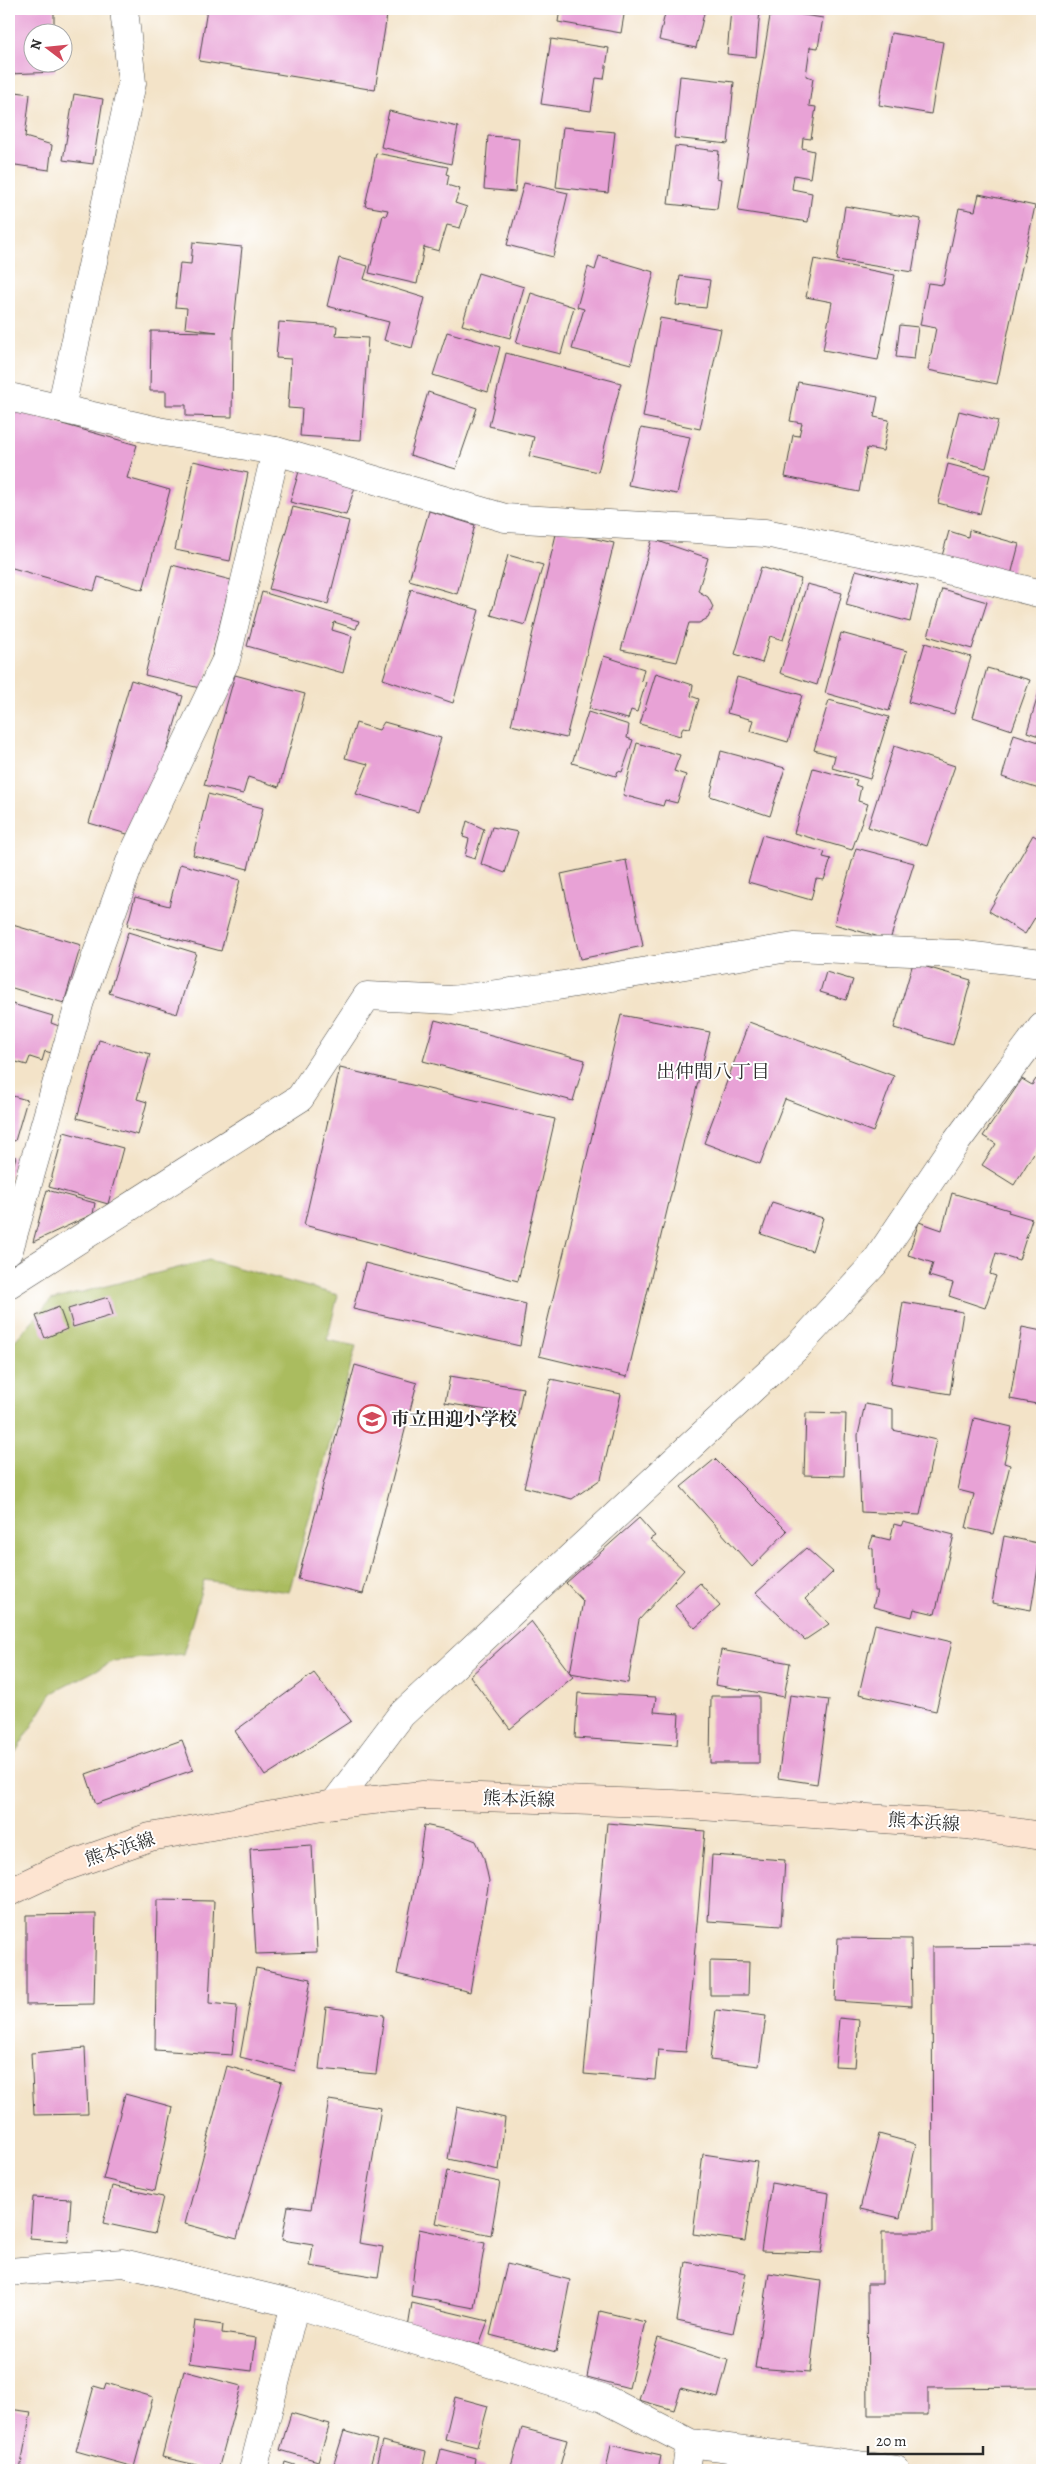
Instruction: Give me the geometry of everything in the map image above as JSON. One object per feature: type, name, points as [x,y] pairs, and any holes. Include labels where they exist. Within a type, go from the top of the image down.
[{"type":"main road","name":"熊本浜線","points":[[9,1892],[56,1870],[150,1837],[334,1804],[423,1796],[674,1804],[966,1825],[1042,1836]]},
{"type":"street","points":[[61,408],[132,83],[124,9]]},
{"type":"street","points":[[9,397],[158,431],[276,451],[504,518],[765,533],[931,566],[1042,594]]},
{"type":"street","points":[[9,1250],[80,1001],[131,859],[226,660],[276,451]]},
{"type":"street","points":[[9,1284],[300,1098],[367,996],[452,1000],[557,986],[794,947],[957,954],[1042,964]]},
{"type":"street","points":[[334,1804],[401,1715],[797,1347],[874,1264],[957,1140],[1042,1027]]},
{"type":"street","points":[[9,2272],[123,2263],[295,2304],[603,2398],[690,2443],[880,2469]]},
{"type":"street","points":[[253,2470],[295,2304]]},
{"type":"street","points":[[686,2470],[690,2443]]},
{"type":"green space","points":[[209,1260],[338,1295],[327,1340],[356,1346],[289,1592],[204,1580],[183,1654],[114,1661],[52,1693],[9,1763],[9,1347],[51,1300]]},
{"type":"building","points":[[17,9],[54,9],[54,22],[22,22],[22,72],[55,72],[9,74],[9,11],[17,11]]},
{"type":"building","points":[[207,9],[388,9],[375,90],[199,61]]},
{"type":"building","points":[[560,9],[625,9],[621,33],[558,22]]},
{"type":"building","points":[[666,9],[705,9],[696,48],[659,40]]},
{"type":"building","points":[[731,9],[760,9],[756,57],[727,54]]},
{"type":"building","points":[[771,10],[823,18],[818,48],[810,47],[806,76],[813,78],[809,106],[816,107],[811,139],[803,138],[802,148],[814,151],[810,178],[794,175],[792,189],[812,193],[808,222],[738,211]]},
{"type":"building","points":[[891,33],[943,42],[931,114],[879,105]]},
{"type":"building","points":[[551,39],[609,48],[604,79],[596,78],[591,111],[541,104]]},
{"type":"building","points":[[680,76],[734,82],[728,144],[674,138]]},
{"type":"building","points":[[9,91],[30,94],[25,137],[52,145],[49,170],[9,164]]},
{"type":"building","points":[[74,94],[103,99],[93,164],[63,160]]},
{"type":"building","points":[[389,111],[458,127],[451,164],[381,147]]},
{"type":"building","points":[[563,127],[615,132],[608,193],[556,187]]},
{"type":"building","points":[[488,136],[519,138],[515,192],[484,189]]},
{"type":"building","points":[[675,146],[719,151],[716,178],[721,179],[717,209],[668,204]]},
{"type":"building","points":[[376,153],[448,167],[446,174],[449,175],[447,185],[460,189],[455,203],[467,207],[460,228],[447,225],[439,251],[424,247],[417,284],[369,273],[383,215],[386,216],[388,210],[365,206]]},
{"type":"building","points":[[524,183],[568,193],[553,257],[507,245]]},
{"type":"building","points":[[979,194],[1035,206],[997,384],[928,370],[936,328],[920,325],[928,283],[943,285],[959,208],[975,211]]},
{"type":"building","points":[[845,206],[921,219],[912,272],[837,260]]},
{"type":"building","points":[[193,242],[242,247],[233,332],[232,417],[186,416],[186,405],[166,405],[166,391],[150,391],[151,331],[217,332],[185,328],[187,308],[175,307],[180,263],[191,264]]},
{"type":"building","points":[[599,256],[654,272],[631,364],[572,349],[584,309],[577,307],[588,267],[595,270]]},
{"type":"building","points":[[339,258],[368,266],[364,279],[425,298],[412,348],[384,340],[389,322],[327,306]]},
{"type":"building","points":[[814,259],[895,275],[878,360],[823,350],[832,302],[806,297]]},
{"type":"building","points":[[478,273],[524,287],[510,338],[462,325]]},
{"type":"building","points":[[680,276],[710,280],[706,308],[676,305]]},
{"type":"building","points":[[531,293],[574,307],[561,354],[516,343]]},
{"type":"building","points":[[660,318],[721,329],[700,429],[643,417]]},
{"type":"building","points":[[279,322],[337,326],[336,336],[368,338],[361,440],[300,436],[302,409],[288,408],[291,359],[276,358]]},
{"type":"building","points":[[900,325],[918,327],[914,359],[896,357]]},
{"type":"building","points":[[447,332],[500,347],[488,392],[433,375]]},
{"type":"building","points":[[506,353],[621,383],[598,472],[529,456],[534,437],[489,426]]},
{"type":"building","points":[[798,382],[878,397],[874,417],[889,420],[883,451],[867,448],[859,492],[785,477],[793,435],[799,436],[802,423],[790,421]]},
{"type":"building","points":[[428,392],[477,408],[456,469],[410,455]]},
{"type":"building","points":[[9,409],[137,445],[127,478],[170,490],[143,590],[98,577],[94,591],[9,567]]},
{"type":"building","points":[[959,411],[998,421],[986,468],[947,458]]},
{"type":"building","points":[[641,428],[690,437],[677,494],[628,485]]},
{"type":"building","points":[[193,461],[248,473],[230,561],[175,550]]},
{"type":"building","points":[[948,464],[990,475],[980,514],[938,503]]},
{"type":"building","points":[[300,468],[356,484],[346,515],[290,502]]},
{"type":"building","points":[[293,507],[349,521],[328,604],[269,589]]},
{"type":"building","points":[[429,511],[475,525],[457,594],[409,580]]},
{"type":"building","points":[[557,530],[614,543],[566,738],[511,725]]},
{"type":"building","points":[[969,530],[1019,544],[1011,575],[942,556],[949,531],[968,537]]},
{"type":"building","points":[[652,539],[708,558],[698,591],[708,597],[713,607],[708,618],[699,623],[689,623],[677,662],[621,650]]},
{"type":"building","points":[[508,555],[543,565],[525,625],[491,615]]},
{"type":"building","points":[[172,565],[231,580],[204,689],[145,675]]},
{"type":"building","points":[[761,567],[801,579],[783,640],[770,636],[762,663],[735,654]]},
{"type":"building","points":[[856,570],[918,586],[910,622],[846,605]]},
{"type":"building","points":[[807,584],[842,593],[817,685],[780,673]]},
{"type":"building","points":[[411,589],[479,610],[453,703],[383,679]]},
{"type":"building","points":[[942,589],[987,602],[972,649],[928,636]]},
{"type":"building","points":[[262,592],[359,621],[356,629],[334,622],[332,630],[352,636],[343,673],[247,646]]},
{"type":"building","points":[[841,633],[907,651],[889,711],[825,693]]},
{"type":"building","points":[[925,643],[971,657],[954,714],[908,702]]},
{"type":"building","points":[[604,656],[644,669],[641,681],[646,682],[637,712],[631,710],[628,719],[589,709]]},
{"type":"building","points":[[987,668],[1030,680],[1012,730],[973,717]]},
{"type":"building","points":[[656,673],[693,685],[691,696],[699,699],[690,728],[683,727],[680,736],[640,724]]},
{"type":"building","points":[[235,675],[305,694],[279,787],[248,777],[243,794],[204,785]]},
{"type":"building","points":[[737,677],[802,695],[788,742],[750,731],[753,720],[727,713]]},
{"type":"building","points":[[131,680],[183,696],[141,838],[89,823]]},
{"type":"building","points":[[1040,689],[1042,690],[1042,737],[1027,732]]},
{"type":"building","points":[[829,700],[889,717],[870,779],[832,768],[835,756],[814,750]]},
{"type":"building","points":[[588,712],[629,725],[627,738],[633,740],[622,772],[618,771],[616,776],[572,763]]},
{"type":"building","points":[[384,722],[441,738],[418,812],[356,794],[368,764],[345,758],[356,723],[379,730]]},
{"type":"building","points":[[1014,734],[1042,743],[1042,790],[1002,777]]},
{"type":"building","points":[[637,743],[680,755],[674,771],[686,775],[677,803],[665,800],[663,806],[623,795]]},
{"type":"building","points":[[894,746],[955,766],[927,846],[868,827]]},
{"type":"building","points":[[721,751],[785,768],[770,816],[710,796]]},
{"type":"building","points":[[813,768],[857,780],[855,785],[861,787],[858,801],[868,804],[852,850],[794,833]]},
{"type":"building","points":[[208,794],[263,808],[248,869],[193,855]]},
{"type":"building","points":[[467,821],[484,829],[475,859],[465,856],[469,839],[463,837]]},
{"type":"building","points":[[1042,825],[1042,836],[1037,833]]},
{"type":"building","points":[[492,827],[518,832],[505,873],[481,864]]},
{"type":"building","points":[[762,835],[825,852],[823,857],[831,859],[824,880],[816,879],[811,900],[748,882]]},
{"type":"building","points":[[1033,835],[1042,841],[1042,906],[1025,934],[989,911]]},
{"type":"building","points":[[856,848],[914,863],[890,940],[834,924]]},
{"type":"building","points":[[626,860],[643,946],[580,959],[561,874]]},
{"type":"building","points":[[180,864],[240,880],[221,951],[127,926],[135,897],[169,906]]},
{"type":"building","points":[[9,924],[81,945],[64,1003],[9,987]]},
{"type":"building","points":[[128,932],[196,953],[177,1014],[109,993]]},
{"type":"building","points":[[913,963],[971,980],[953,1045],[894,1028]]},
{"type":"building","points":[[826,972],[853,980],[846,1000],[820,992]]},
{"type":"building","points":[[9,1003],[53,1016],[51,1023],[59,1026],[51,1053],[45,1051],[42,1061],[30,1057],[27,1065],[9,1060]]},
{"type":"building","points":[[621,1015],[710,1032],[627,1377],[539,1356]]},
{"type":"building","points":[[435,1020],[585,1060],[573,1101],[423,1061]]},
{"type":"building","points":[[749,1022],[894,1076],[873,1132],[785,1099],[760,1164],[704,1143]]},
{"type":"building","points":[[99,1040],[150,1054],[137,1099],[147,1102],[138,1135],[77,1118]]},
{"type":"building","points":[[340,1068],[555,1119],[518,1281],[304,1225]]},
{"type":"building","points":[[1022,1079],[1032,1085],[1036,1079],[1042,1083],[1042,1140],[1014,1185],[982,1165],[996,1144],[983,1136]]},
{"type":"building","points":[[9,1095],[27,1100],[15,1141],[9,1139]]},
{"type":"building","points":[[64,1132],[123,1148],[108,1204],[49,1187]]},
{"type":"building","points":[[9,1155],[16,1157],[9,1179]]},
{"type":"building","points":[[47,1190],[95,1203],[93,1214],[33,1242]]},
{"type":"building","points":[[952,1193],[1032,1219],[1019,1260],[996,1253],[990,1274],[996,1276],[985,1308],[949,1296],[953,1283],[929,1276],[933,1263],[908,1255],[919,1222],[942,1230]]},
{"type":"building","points":[[772,1202],[823,1218],[812,1251],[761,1234]]},
{"type":"building","points":[[365,1263],[526,1304],[520,1346],[353,1309]]},
{"type":"building","points":[[108,1297],[113,1315],[73,1327],[68,1309]]},
{"type":"building","points":[[903,1302],[963,1312],[950,1394],[890,1384]]},
{"type":"building","points":[[59,1307],[67,1329],[45,1338],[36,1316]]},
{"type":"building","points":[[1022,1327],[1042,1331],[1042,1405],[1010,1399]]},
{"type":"building","points":[[355,1365],[417,1383],[363,1594],[298,1579]]},
{"type":"building","points":[[450,1376],[523,1388],[518,1415],[445,1403]]},
{"type":"building","points":[[551,1379],[621,1394],[601,1479],[572,1499],[524,1487]]},
{"type":"building","points":[[865,1404],[893,1409],[893,1430],[936,1440],[920,1515],[861,1512],[858,1435]]},
{"type":"building","points":[[806,1413],[846,1414],[844,1476],[804,1475]]},
{"type":"building","points":[[974,1418],[1012,1427],[1004,1463],[1010,1465],[993,1534],[966,1528],[974,1494],[958,1490]]},
{"type":"building","points":[[715,1459],[787,1531],[752,1567],[681,1487]]},
{"type":"building","points":[[639,1518],[655,1536],[650,1539],[684,1570],[639,1620],[628,1683],[570,1673],[583,1601],[566,1583]]},
{"type":"building","points":[[903,1522],[954,1535],[935,1614],[914,1609],[912,1617],[873,1607],[877,1591],[874,1591],[873,1549],[869,1547],[873,1536],[890,1540],[894,1524],[901,1526]]},
{"type":"building","points":[[1004,1536],[1042,1544],[1031,1610],[992,1603]]},
{"type":"building","points":[[806,1548],[833,1572],[805,1599],[829,1624],[805,1640],[756,1593]]},
{"type":"building","points":[[700,1583],[720,1606],[695,1628],[675,1606]]},
{"type":"building","points":[[531,1621],[573,1677],[510,1729],[470,1676]]},
{"type":"building","points":[[875,1624],[952,1642],[936,1711],[859,1694]]},
{"type":"building","points":[[721,1650],[790,1663],[784,1697],[715,1685]]},
{"type":"building","points":[[314,1673],[351,1721],[265,1776],[235,1731]]},
{"type":"building","points":[[578,1693],[656,1697],[654,1712],[679,1714],[677,1745],[575,1738]]},
{"type":"building","points":[[790,1695],[829,1700],[817,1784],[778,1778]]},
{"type":"building","points":[[711,1696],[759,1696],[759,1763],[710,1763]]},
{"type":"building","points":[[182,1740],[193,1770],[96,1804],[86,1774]]},
{"type":"building","points":[[607,1823],[705,1831],[686,2052],[658,2050],[655,2080],[584,2074]]},
{"type":"building","points":[[424,1825],[448,1830],[476,1841],[484,1858],[489,1881],[470,1992],[397,1974],[417,1875]]},
{"type":"building","points":[[312,1845],[317,1952],[256,1954],[250,1849]]},
{"type":"building","points":[[712,1855],[785,1860],[781,1926],[708,1921]]},
{"type":"building","points":[[157,1900],[214,1901],[209,2003],[237,2006],[232,2055],[155,2050]]},
{"type":"building","points":[[96,1914],[94,2004],[26,2005],[26,1915]]},
{"type":"building","points":[[838,1938],[911,1939],[912,2006],[835,2001]]},
{"type":"building","points":[[1042,1946],[1042,2387],[928,2388],[928,2415],[868,2415],[867,2284],[882,2284],[882,2232],[933,2232],[932,1947]]},
{"type":"building","points":[[710,1961],[749,1962],[748,1995],[710,1995]]},
{"type":"building","points":[[256,1968],[311,1979],[295,2071],[240,2057]]},
{"type":"building","points":[[326,2007],[384,2015],[376,2074],[319,2069]]},
{"type":"building","points":[[716,2010],[766,2016],[759,2066],[710,2060]]},
{"type":"building","points":[[839,2018],[859,2020],[855,2067],[835,2066]]},
{"type":"building","points":[[85,2048],[88,2114],[34,2115],[31,2053]]},
{"type":"building","points":[[227,2066],[282,2082],[237,2238],[185,2224]]},
{"type":"building","points":[[125,2094],[173,2107],[155,2191],[103,2179]]},
{"type":"building","points":[[329,2100],[381,2108],[359,2243],[383,2247],[378,2277],[310,2266],[313,2245],[282,2240],[288,2206],[311,2209]]},
{"type":"building","points":[[457,2107],[505,2118],[499,2170],[448,2159]]},
{"type":"building","points":[[879,2134],[916,2144],[900,2218],[860,2209]]},
{"type":"building","points":[[703,2154],[757,2162],[745,2241],[693,2234]]},
{"type":"building","points":[[447,2171],[500,2182],[491,2235],[436,2223]]},
{"type":"building","points":[[771,2183],[829,2193],[822,2253],[761,2251]]},
{"type":"building","points":[[112,2186],[163,2197],[154,2234],[103,2223]]},
{"type":"building","points":[[33,2197],[71,2199],[68,2242],[30,2239]]},
{"type":"building","points":[[419,2229],[485,2243],[474,2308],[411,2296]]},
{"type":"building","points":[[686,2262],[746,2273],[733,2333],[677,2321]]},
{"type":"building","points":[[507,2264],[570,2280],[556,2352],[490,2335]]},
{"type":"building","points":[[769,2273],[821,2281],[810,2372],[755,2368]]},
{"type":"building","points":[[412,2303],[488,2321],[479,2345],[408,2328]]},
{"type":"building","points":[[600,2311],[645,2322],[629,2388],[587,2377]]},
{"type":"building","points":[[195,2321],[223,2325],[222,2333],[256,2338],[252,2371],[189,2363]]},
{"type":"building","points":[[658,2338],[728,2360],[718,2398],[681,2388],[674,2410],[639,2400]]},
{"type":"building","points":[[184,2371],[241,2386],[218,2470],[162,2457]]},
{"type":"building","points":[[106,2383],[153,2397],[134,2467],[76,2451],[94,2386],[104,2389]]},
{"type":"building","points":[[455,2397],[488,2406],[477,2447],[445,2439]]},
{"type":"building","points":[[9,2409],[31,2412],[20,2470],[9,2470]]},
{"type":"building","points":[[291,2413],[330,2424],[318,2461],[280,2450]]},
{"type":"building","points":[[522,2428],[567,2440],[559,2470],[510,2470]]},
{"type":"building","points":[[344,2431],[377,2440],[369,2470],[332,2470]]},
{"type":"building","points":[[382,2441],[426,2452],[422,2470],[375,2470]]},
{"type":"building","points":[[611,2445],[661,2456],[658,2470],[606,2470]]},
{"type":"building","points":[[441,2449],[475,2458],[474,2464],[485,2467],[485,2470],[436,2470]]},
{"type":"building","points":[[285,2462],[310,2470],[283,2470]]},
{"type":"place","name":"市立田迎小学校","points":[[372,1419]]},
{"type":"district","name":"出仲間八丁目","points":[[713,1071]]}]
